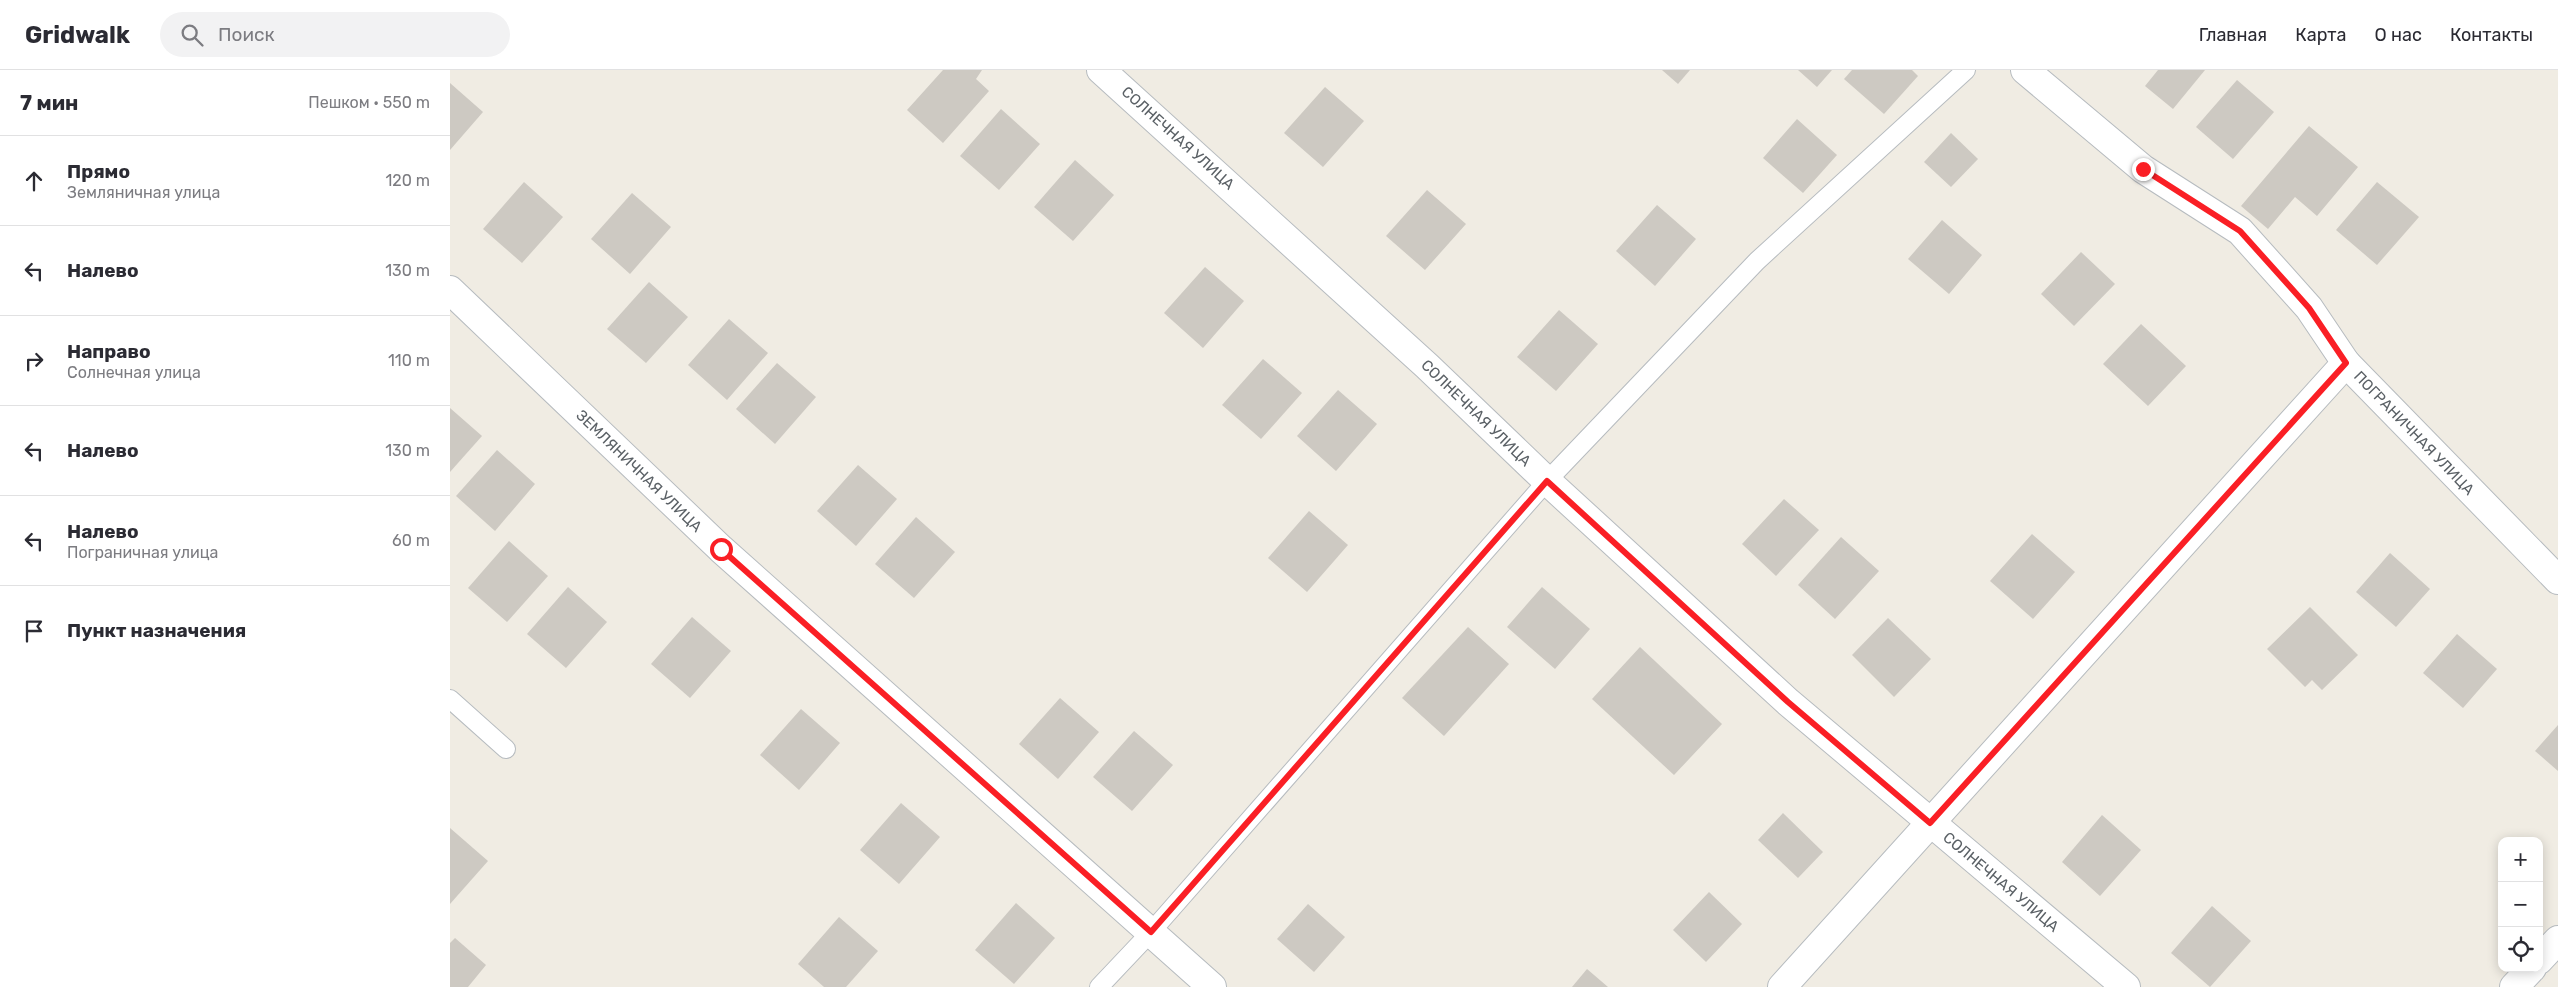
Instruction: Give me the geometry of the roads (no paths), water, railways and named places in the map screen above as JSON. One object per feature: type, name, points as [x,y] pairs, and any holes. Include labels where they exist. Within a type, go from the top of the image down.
[{"type":"street","name":"СОЛНЕЧНАЯ УЛИЦА","points":[[1102,70],[1427,366],[1547,481],[1788,702],[2126,987]]},
{"type":"street","name":"ПОГРАНИЧНАЯ УЛИЦА","points":[[2025,70],[2143,169],[2240,231],[2309,308],[2346,363],[2558,580]]},
{"type":"street","name":"ЗЕМЛЯНИЧНАЯ УЛИЦА","points":[[450,290],[721,549],[1212,987]]},
{"type":"street","points":[[1782,987],[2346,363]]},
{"type":"street","points":[[2543,956],[2558,940]]},
{"type":"street","points":[[2514,987],[2528,972]]},
{"type":"lane","points":[[1099,987],[1151,932],[1547,481],[1758,261],[1966,70]]},
{"type":"lane","points":[[450,699],[506,749]]}]
